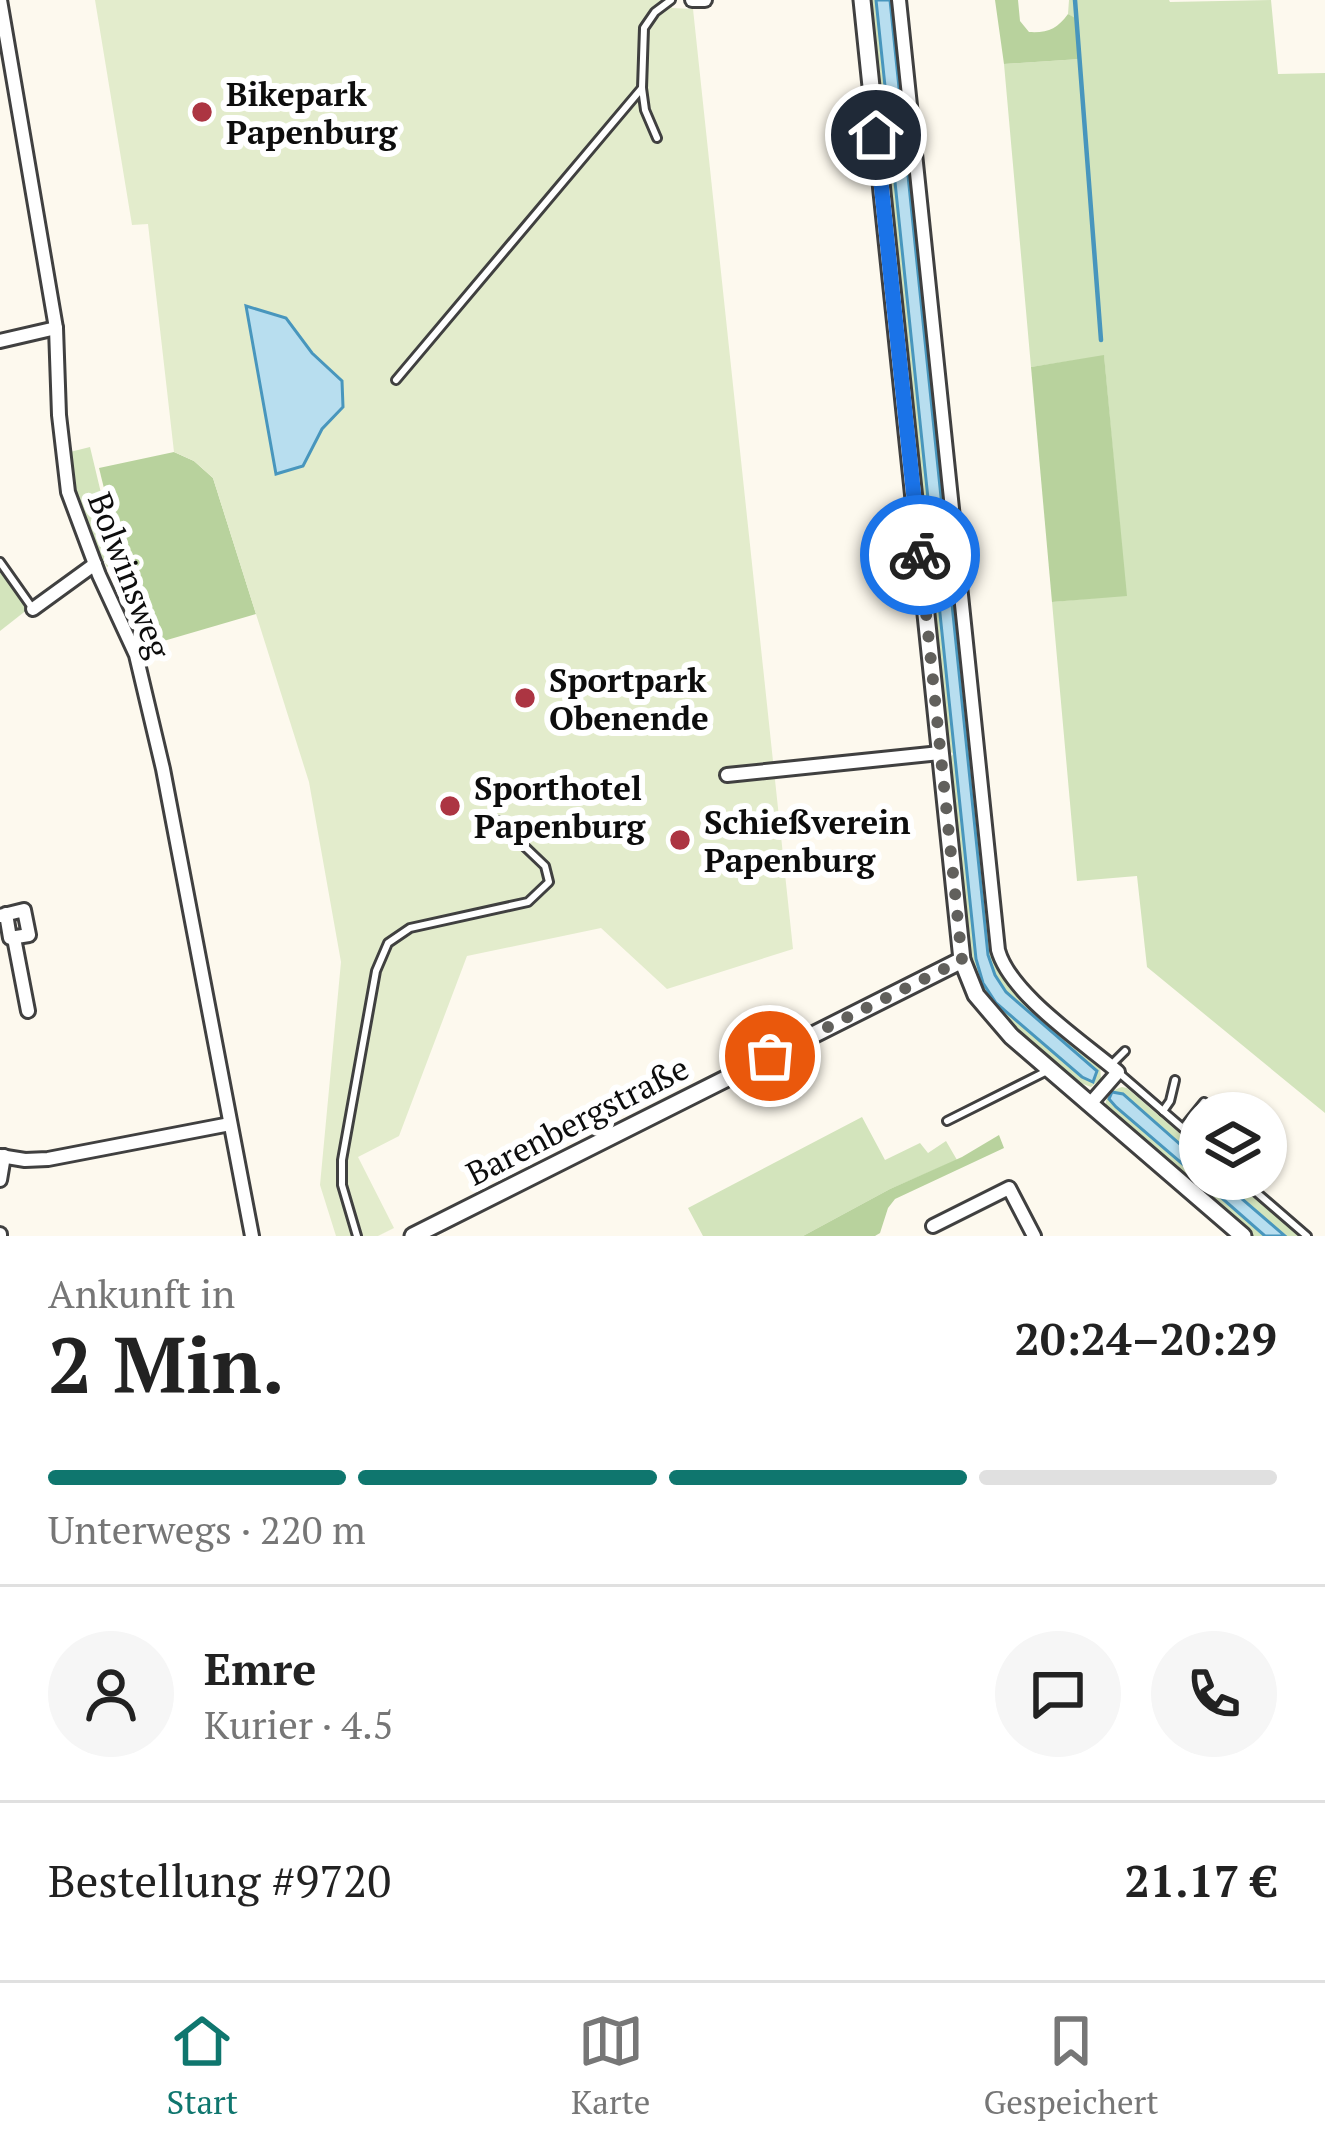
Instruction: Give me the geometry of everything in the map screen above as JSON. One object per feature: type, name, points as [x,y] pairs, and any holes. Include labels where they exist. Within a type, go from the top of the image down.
[{"type":"street","name":"Bolwinsweg","points":[[0,0],[56,328],[68,492],[137,658],[163,769],[252,1236]]},
{"type":"street","points":[[692,0],[705,0]]},
{"type":"street","points":[[862,0],[962,960],[976,995],[1011,1036],[1243,1236]]},
{"type":"street","points":[[899,0],[998,950],[1014,982],[1114,1069],[1090,1104]]},
{"type":"street","points":[[0,341],[56,328]]},
{"type":"street","points":[[33,610],[95,565]]},
{"type":"street","points":[[728,775],[940,753]]},
{"type":"street","points":[[3,915],[24,910],[29,935],[14,938],[28,1011]]},
{"type":"street","name":"Barenbergstraße","points":[[413,1236],[962,960]]},
{"type":"street","points":[[0,1180],[2,1156],[48,1159],[230,1124]]},
{"type":"street","points":[[933,1226],[1009,1188],[1034,1236]]},
{"type":"lane","points":[[657,138],[642,88],[644,28],[671,0]]},
{"type":"lane","points":[[396,380],[642,88]]},
{"type":"lane","points":[[0,562],[33,610]]},
{"type":"lane","points":[[357,1236],[342,1185],[342,1160],[376,971],[388,943],[410,928],[528,902],[549,883],[545,866],[497,821]]},
{"type":"lane","points":[[1125,1052],[1114,1069],[1179,1125]]},
{"type":"lane","points":[[947,1121],[1050,1070]]},
{"type":"lane","points":[[1163,1111],[1175,1080]]},
{"type":"lane","points":[[1265,1200],[1307,1236]]},
{"type":"green space","name":"Sportpark Obenende","points":[[95,0],[670,0],[672,8],[693,9],[793,949],[667,989],[601,928],[467,956],[399,1136],[358,1157],[394,1228],[378,1236],[336,1236],[320,1185],[341,962],[309,782],[213,478],[194,461],[174,452],[148,224],[132,225]]},
{"type":"green space","points":[[867,0],[894,0],[972,748],[967,753],[973,753],[993,950],[1100,1065],[1101,1079],[1091,1087],[1073,1080],[1008,1023],[982,993],[967,955],[947,762],[953,754],[946,747]]},
{"type":"green space","points":[[995,0],[1018,0],[1020,21],[1029,32],[1052,29],[1068,14],[1077,19],[1080,59],[1004,64]]},
{"type":"green space","points":[[1069,0],[1271,0],[1278,74],[1325,73],[1325,1113],[1147,967],[1137,876],[1077,881],[1052,602],[1126,595],[1104,356],[1031,367],[1004,64],[1080,59],[1077,20],[1068,14]]},
{"type":"green space","points":[[1104,355],[1127,596],[1052,602],[1031,367]]},
{"type":"green space","points":[[90,447],[118,564],[107,567],[85,532],[73,487],[70,452]]},
{"type":"green space","points":[[174,452],[194,461],[213,478],[256,614],[143,647],[99,468]]},
{"type":"green space","points":[[0,569],[28,609],[0,631]]},
{"type":"green space","points":[[1127,1088],[1179,1133],[1179,1172],[1107,1110],[1106,1102],[1115,1090]]},
{"type":"green space","points":[[862,1117],[885,1160],[920,1143],[928,1153],[946,1141],[957,1160],[890,1189],[803,1236],[703,1236],[688,1208]]},
{"type":"green space","points":[[999,1135],[1004,1148],[895,1199],[875,1236],[803,1236],[962,1157]]},
{"type":"green space","points":[[1211,1200],[1257,1200],[1299,1236],[1253,1236]]},
{"type":"water","points":[[876,0],[890,0],[988,955],[1006,992],[1097,1071],[1093,1082],[996,1003],[976,959]]},
{"type":"water","points":[[246,306],[286,318],[312,353],[342,381],[343,407],[322,429],[303,466],[276,474]]},
{"type":"water","points":[[1112,1092],[1123,1094],[1179,1143],[1179,1161],[1116,1107],[1109,1099]]},
{"type":"water","points":[[1224,1200],[1243,1200],[1285,1236],[1265,1236]]},
{"type":"waterway","points":[[1075,0],[1101,340]]},
{"type":"way so far","points":[[770,1056],[962,960],[920,555]]},
{"type":"place","name":"Bikepark Papenburg","points":[[202,112]]},
{"type":"place","name":"Sportpark Obenende","points":[[525,698]]},
{"type":"place","name":"Sporthotel Papenburg","points":[[450,806]]},
{"type":"place","name":"Schießverein Papenburg","points":[[680,840]]},
{"type":"route","points":[[876,135],[920,555]]}]
